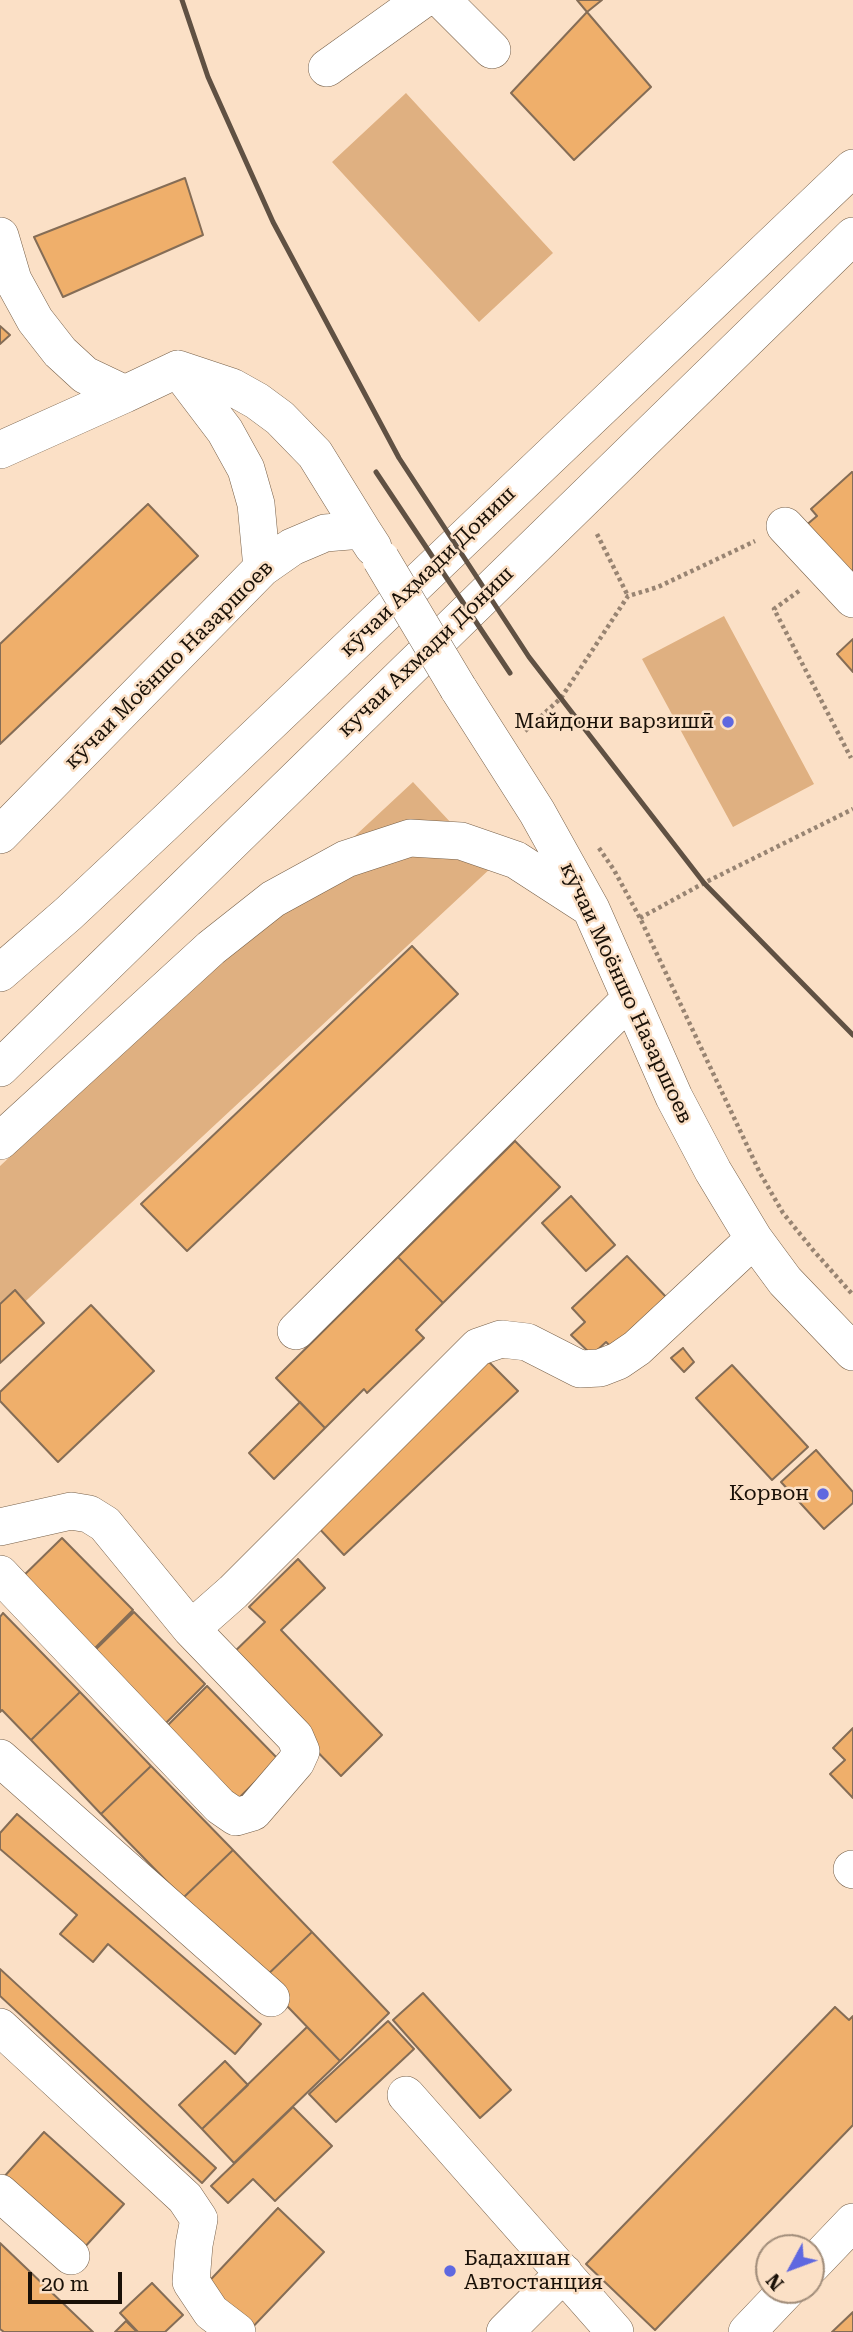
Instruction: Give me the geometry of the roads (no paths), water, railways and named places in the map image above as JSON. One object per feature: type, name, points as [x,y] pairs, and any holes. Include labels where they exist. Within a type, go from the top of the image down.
[{"type":"street","points":[[327,68],[422,0]]},
{"type":"street","points":[[442,0],[492,50]]},
{"type":"street","name":"кӯчаи Аҳмади Дониш","points":[[0,973],[163,825],[853,168]]},
{"type":"street","points":[[0,236],[13,280],[35,320],[60,352],[85,375],[125,394]]},
{"type":"street","name":"кучаи Ахмади Дониш","points":[[0,1068],[853,236]]},
{"type":"street","points":[[178,369],[225,431],[246,469],[256,504],[262,568]]},
{"type":"street","points":[[0,450],[178,369],[232,387],[280,418],[315,454],[372,545]]},
{"type":"street","points":[[785,527],[853,599]]},
{"type":"street","name":"кӯчаи Моёншо Назаршоев","points":[[0,835],[262,568],[292,547],[325,533],[372,545],[537,812],[591,909],[674,1097],[713,1171],[754,1239],[785,1281],[853,1352]]},
{"type":"street","points":[[0,1141],[211,948],[273,899],[346,859],[410,838],[461,841],[516,860],[591,909]]},
{"type":"street","points":[[296,1331],[629,1000]]},
{"type":"street","points":[[191,1629],[233,1592],[478,1347],[501,1339],[527,1342],[580,1369],[600,1368],[618,1361],[637,1348],[754,1239]]},
{"type":"street","points":[[0,1527],[71,1511],[89,1514],[106,1524],[191,1629],[295,1737],[301,1751],[296,1762],[253,1812],[236,1817],[220,1806],[0,1574]]},
{"type":"street","points":[[0,1758],[271,1998]]},
{"type":"street","points":[[0,2027],[185,2198],[199,2220],[191,2282],[211,2312],[237,2332]]},
{"type":"street","points":[[406,2095],[615,2332]]},
{"type":"street","points":[[0,2193],[71,2256]]},
{"type":"street","points":[[825,2251],[853,2222]]},
{"type":"street","points":[[505,2332],[564,2273]]},
{"type":"street","points":[[756,2329],[776,2304]]},
{"type":"railway","points":[[182,0],[208,77],[273,222],[399,458],[529,657],[704,883],[853,1035]]},
{"type":"railway","points":[[376,472],[510,673]]},
{"type":"place","name":"Майдони варзишӣ","points":[[728,722]]},
{"type":"place","name":"Корвон","points":[[823,1494]]},
{"type":"place","name":"Бадахшан Автостанция","points":[[450,2271]]}]
